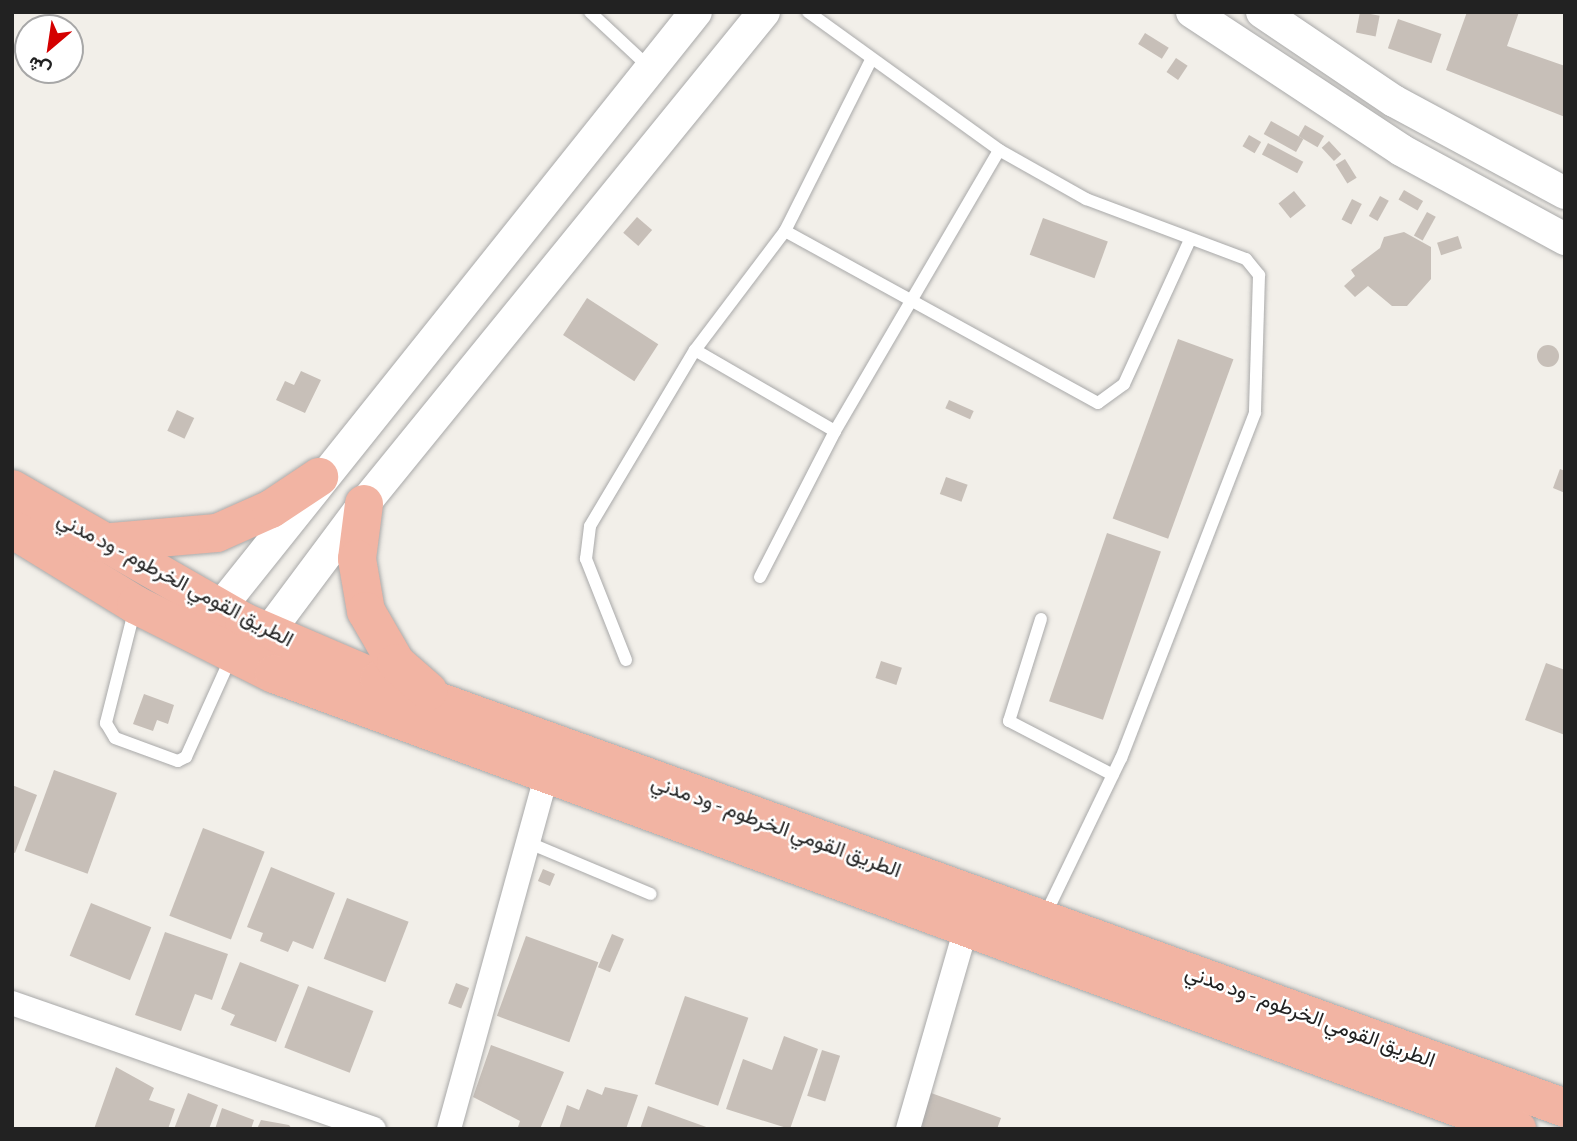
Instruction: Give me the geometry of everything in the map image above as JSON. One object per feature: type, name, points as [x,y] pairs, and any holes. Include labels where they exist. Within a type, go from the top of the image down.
[{"type":"highway","points":[[100,543],[217,534],[271,509],[320,477]]},
{"type":"highway","name":"الطريق القومي الخرطوم - ود مدني","points":[[12,489],[100,543],[268,634],[445,706],[1565,1108]]},
{"type":"highway","points":[[364,504],[357,559],[366,611],[397,663],[445,706]]},
{"type":"highway","name":"الطريق القومي الخرطوم - ود مدني","points":[[12,529],[136,604],[232,655],[546,776],[966,928],[1447,1117],[1517,1129]]},
{"type":"street","points":[[219,609],[320,477],[695,12]]},
{"type":"street","points":[[268,634],[364,504],[764,12]]},
{"type":"street","points":[[1192,12],[1401,150],[1565,239]]},
{"type":"street","points":[[1262,12],[1394,101],[1565,193]]},
{"type":"street","points":[[449,1129],[546,776]]},
{"type":"street","points":[[908,1129],[966,928]]},
{"type":"street","points":[[12,1003],[374,1129]]},
{"type":"lane","points":[[590,12],[650,68]]},
{"type":"lane","points":[[808,12],[871,61],[999,150],[1086,199],[1246,259],[1259,275],[1258,399],[1113,775],[1042,922]]},
{"type":"lane","points":[[626,660],[586,559],[586,543],[695,350],[785,231],[871,61]]},
{"type":"lane","points":[[760,577],[835,431],[999,150]]},
{"type":"lane","points":[[785,231],[909,304],[1098,403],[1124,384],[1190,240]]},
{"type":"lane","points":[[695,350],[835,431]]},
{"type":"lane","points":[[136,604],[106,723],[115,738],[178,761],[186,757],[232,655]]},
{"type":"lane","points":[[1041,619],[1009,721],[1113,775]]},
{"type":"lane","points":[[527,842],[651,894]]},
{"type":"building","points":[[1360,12],[1380,16],[1376,36],[1356,33]]},
{"type":"building","points":[[1467,12],[1519,12],[1507,46],[1565,66],[1565,117],[1446,70]]},
{"type":"building","points":[[1398,19],[1441,34],[1431,63],[1388,48]]},
{"type":"building","points":[[1145,33],[1169,48],[1162,59],[1138,44]]},
{"type":"building","points":[[1176,58],[1188,66],[1178,80],[1166,72]]},
{"type":"building","points":[[1271,121],[1303,139],[1296,152],[1264,134]]},
{"type":"building","points":[[1305,125],[1324,136],[1318,147],[1298,136]]},
{"type":"building","points":[[1249,135],[1261,142],[1255,153],[1242,146]]},
{"type":"building","points":[[1329,141],[1341,154],[1334,161],[1322,148]]},
{"type":"building","points":[[1268,143],[1303,162],[1297,173],[1262,154]]},
{"type":"building","points":[[1345,159],[1357,178],[1347,183],[1336,165]]},
{"type":"building","points":[[1404,190],[1423,201],[1418,211],[1398,200]]},
{"type":"building","points":[[1294,191],[1306,206],[1290,218],[1278,204]]},
{"type":"building","points":[[1380,196],[1389,201],[1378,221],[1369,216]]},
{"type":"building","points":[[1352,199],[1362,204],[1351,224],[1342,219]]},
{"type":"building","points":[[1427,212],[1436,217],[1423,240],[1414,236]]},
{"type":"building","points":[[637,217],[652,230],[638,246],[623,233]]},
{"type":"building","points":[[1043,218],[1108,242],[1095,278],[1030,255]]},
{"type":"building","points":[[1404,232],[1431,247],[1431,279],[1407,306],[1392,306],[1368,286],[1355,297],[1344,286],[1355,276],[1351,270],[1380,248],[1384,237]]},
{"type":"building","points":[[1458,236],[1462,248],[1441,255],[1437,243]]},
{"type":"building","points":[[587,298],[658,344],[634,381],[563,335]]},
{"type":"building","points":[[1178,339],[1233,359],[1168,539],[1113,518]]},
{"type":"building","points":[[1544,345],[1552,345],[1559,352],[1559,360],[1552,367],[1544,367],[1537,360],[1537,352]]},
{"type":"building","points":[[301,371],[321,380],[305,413],[276,400],[285,381],[294,385]]},
{"type":"building","points":[[949,400],[974,411],[970,419],[945,408]]},
{"type":"building","points":[[177,410],[194,418],[184,439],[167,431]]},
{"type":"building","points":[[1560,469],[1565,471],[1565,493],[1553,488]]},
{"type":"building","points":[[946,477],[968,485],[961,502],[940,494]]},
{"type":"building","points":[[1107,533],[1161,552],[1103,720],[1049,701]]},
{"type":"building","points":[[881,661],[902,668],[896,685],[875,678]]},
{"type":"building","points":[[1546,663],[1565,670],[1565,735],[1525,720]]},
{"type":"building","points":[[144,694],[174,705],[168,724],[157,720],[153,731],[133,724]]},
{"type":"building","points":[[54,770],[117,793],[88,874],[25,851]]},
{"type":"building","points":[[12,785],[37,795],[15,853],[12,852]]},
{"type":"building","points":[[203,828],[265,852],[231,939],[169,916]]},
{"type":"building","points":[[271,867],[335,893],[313,949],[293,941],[288,952],[260,941],[263,933],[247,927]]},
{"type":"building","points":[[543,869],[555,874],[550,886],[538,881]]},
{"type":"building","points":[[347,898],[409,922],[385,982],[324,959]]},
{"type":"building","points":[[91,903],[151,927],[130,980],[70,956]]},
{"type":"building","points":[[165,932],[228,954],[212,1000],[195,994],[181,1031],[135,1015]]},
{"type":"building","points":[[612,934],[624,939],[610,972],[598,967]]},
{"type":"building","points":[[526,936],[598,962],[569,1042],[497,1016]]},
{"type":"building","points":[[240,962],[299,985],[276,1042],[230,1025],[235,1015],[221,1009]]},
{"type":"building","points":[[456,983],[469,988],[461,1009],[448,1004]]},
{"type":"building","points":[[308,986],[373,1011],[350,1073],[284,1048]]},
{"type":"building","points":[[685,996],[748,1018],[718,1106],[655,1084]]},
{"type":"building","points":[[784,1036],[818,1049],[790,1129],[726,1109],[743,1059],[772,1070]]},
{"type":"building","points":[[491,1045],[564,1072],[540,1129],[518,1127],[520,1121],[473,1097]]},
{"type":"building","points":[[822,1050],[840,1056],[825,1102],[807,1096]]},
{"type":"building","points":[[116,1067],[154,1088],[149,1100],[175,1109],[168,1129],[94,1129]]},
{"type":"building","points":[[605,1087],[638,1095],[626,1129],[559,1129],[567,1105],[579,1110],[587,1089],[602,1095]]},
{"type":"building","points":[[188,1093],[218,1105],[209,1129],[174,1129]]},
{"type":"building","points":[[931,1093],[1001,1118],[997,1129],[919,1129]]},
{"type":"building","points":[[648,1106],[709,1128],[709,1129],[640,1129]]},
{"type":"building","points":[[222,1108],[254,1120],[251,1129],[215,1129]]},
{"type":"building","points":[[261,1120],[289,1125],[292,1129],[257,1129]]}]
